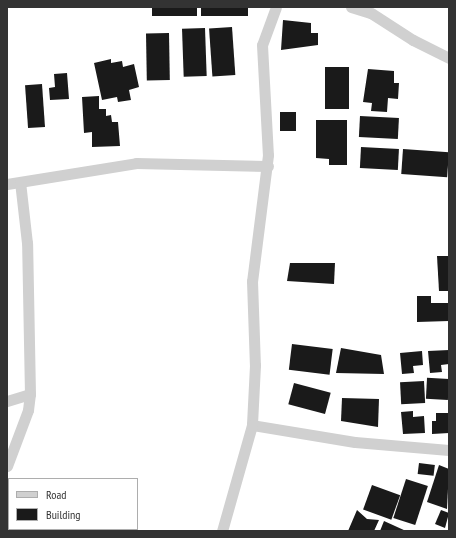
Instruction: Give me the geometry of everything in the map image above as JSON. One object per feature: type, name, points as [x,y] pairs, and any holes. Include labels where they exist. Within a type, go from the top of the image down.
[{"type":"street","points":[[222,531],[252,425],[256,365],[252,281],[268,166],[269,124],[262,45],[276,7]]},
{"type":"street","points":[[351,7],[371,14],[414,40],[449,58]]},
{"type":"street","points":[[7,184],[136,163],[268,166]]},
{"type":"street","points":[[7,466],[28,410],[30,394],[27,243],[20,182]]},
{"type":"street","points":[[7,401],[30,394]]},
{"type":"street","points":[[252,425],[355,442],[449,450]]},
{"type":"building","points":[[152,7],[197,7],[197,16],[152,16]]},
{"type":"building","points":[[201,7],[248,7],[248,16],[201,16]]},
{"type":"building","points":[[283,20],[311,23],[311,33],[318,33],[318,45],[281,50]]},
{"type":"building","points":[[232,27],[235,75],[212,76],[209,29]]},
{"type":"building","points":[[205,28],[207,76],[184,77],[182,29]]},
{"type":"building","points":[[146,33],[169,33],[170,80],[147,80]]},
{"type":"building","points":[[111,59],[111,63],[122,61],[123,67],[134,64],[139,87],[129,90],[131,100],[118,102],[117,97],[102,100],[94,63]]},
{"type":"building","points":[[325,67],[349,67],[349,109],[325,109]]},
{"type":"building","points":[[368,69],[394,71],[394,83],[399,83],[398,99],[388,98],[387,112],[371,111],[372,103],[363,102]]},
{"type":"building","points":[[67,73],[69,99],[50,100],[49,88],[55,87],[54,74]]},
{"type":"building","points":[[42,84],[45,127],[28,128],[25,85]]},
{"type":"building","points":[[99,96],[99,109],[106,109],[106,116],[111,115],[112,122],[118,122],[120,146],[92,147],[92,132],[84,133],[82,97]]},
{"type":"building","points":[[280,112],[296,112],[296,131],[280,131]]},
{"type":"building","points":[[360,116],[399,118],[398,139],[359,137]]},
{"type":"building","points":[[316,120],[347,120],[347,165],[329,165],[329,159],[316,158]]},
{"type":"building","points":[[361,147],[399,149],[398,170],[360,168]]},
{"type":"building","points":[[403,149],[449,152],[447,177],[401,174]]},
{"type":"building","points":[[437,256],[449,256],[449,291],[439,291]]},
{"type":"building","points":[[290,263],[335,263],[334,284],[287,281]]},
{"type":"building","points":[[417,296],[431,296],[431,303],[449,303],[449,321],[417,322]]},
{"type":"building","points":[[292,344],[333,349],[330,375],[289,370]]},
{"type":"building","points":[[341,348],[381,355],[384,374],[336,373]]},
{"type":"building","points":[[449,350],[449,364],[441,365],[442,372],[430,373],[428,351]]},
{"type":"building","points":[[422,351],[423,365],[413,366],[414,373],[402,374],[400,353]]},
{"type":"building","points":[[427,378],[449,379],[448,400],[426,399]]},
{"type":"building","points":[[424,381],[425,403],[401,404],[400,382]]},
{"type":"building","points":[[294,383],[331,393],[325,414],[288,404]]},
{"type":"building","points":[[342,398],[379,399],[378,427],[341,421]]},
{"type":"building","points":[[413,411],[413,417],[424,416],[425,433],[403,434],[401,412]]},
{"type":"building","points":[[436,413],[449,413],[449,433],[432,434],[432,421],[436,421]]},
{"type":"building","points":[[419,463],[435,465],[434,476],[418,474]]},
{"type":"building","points":[[439,465],[449,469],[447,509],[427,502]]},
{"type":"building","points":[[406,479],[428,486],[415,525],[393,518]]},
{"type":"building","points":[[372,485],[400,495],[391,520],[363,509]]},
{"type":"building","points":[[357,510],[367,519],[379,520],[374,531],[348,531]]},
{"type":"building","points":[[441,510],[449,513],[445,528],[435,524]]},
{"type":"building","points":[[384,521],[406,531],[380,531]]}]
